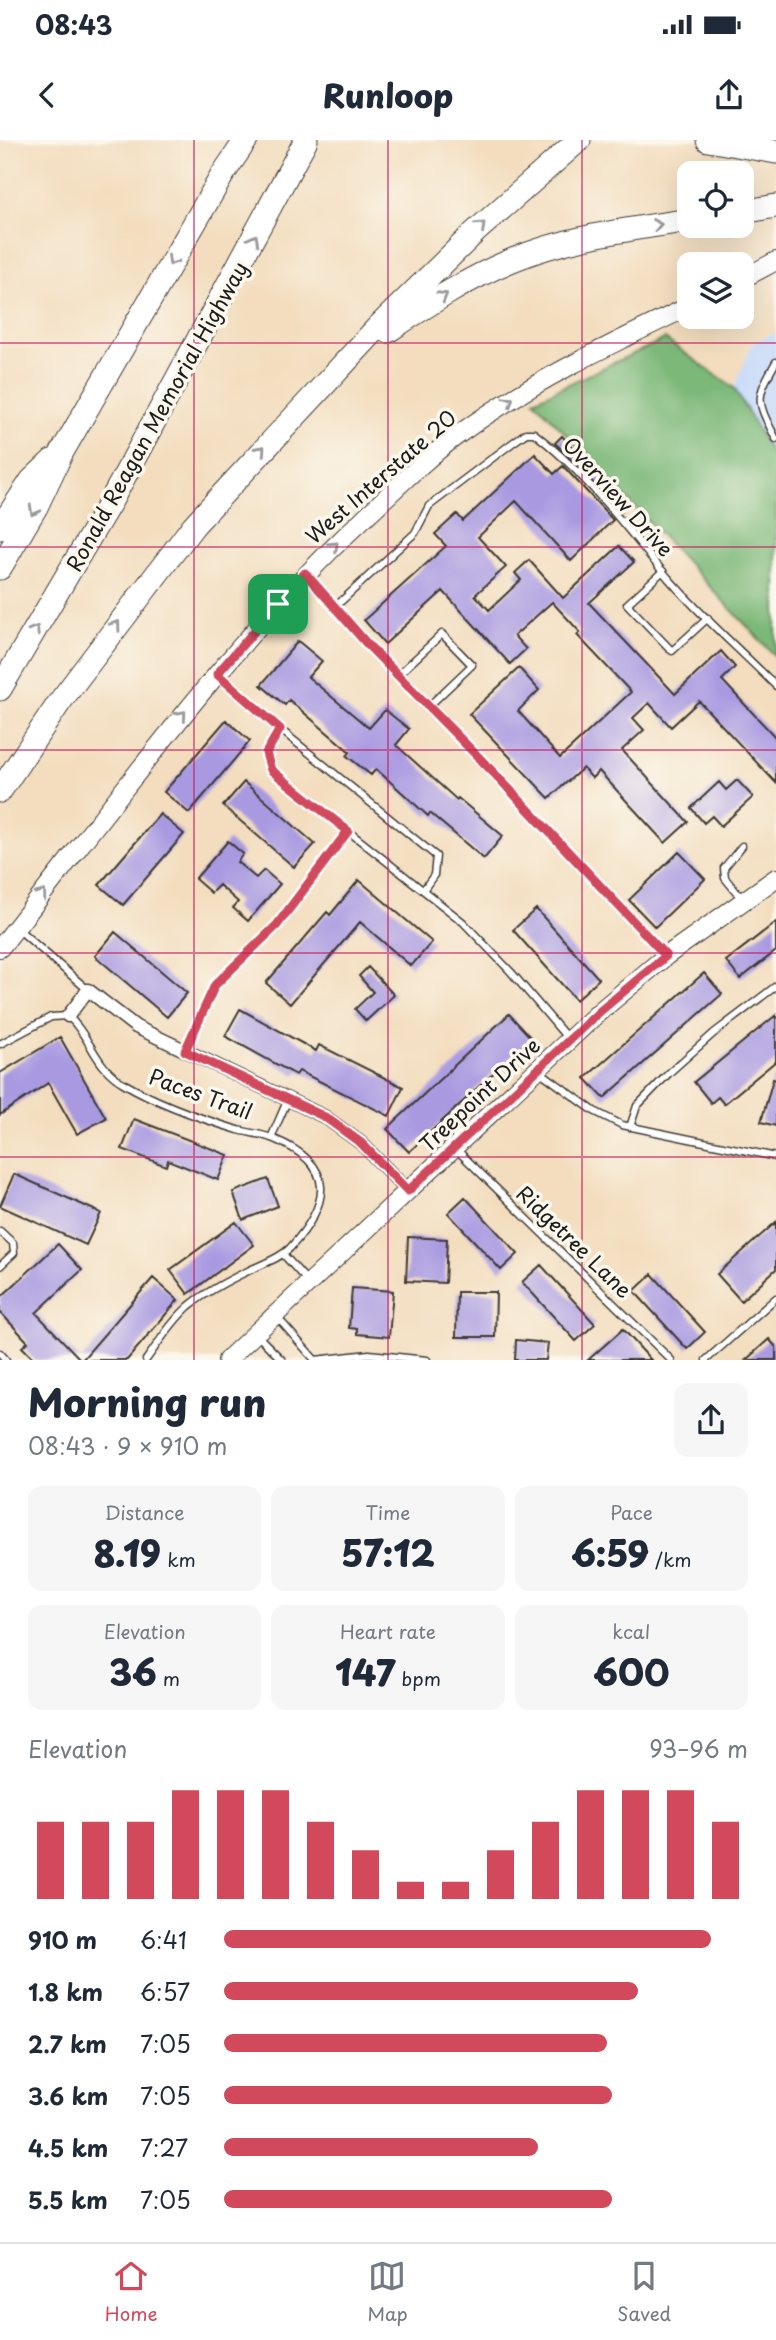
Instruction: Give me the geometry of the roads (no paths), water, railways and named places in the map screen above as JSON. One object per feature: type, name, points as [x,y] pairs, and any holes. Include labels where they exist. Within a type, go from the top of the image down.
[{"type":"highway","points":[[0,568],[36,507],[62,452],[223,174],[246,140]]},
{"type":"highway","name":"Ronald Reagan Memorial Highway","points":[[0,689],[117,489],[306,140]]},
{"type":"highway","points":[[0,791],[59,703],[194,525],[345,360],[475,232],[579,140]]},
{"type":"highway","points":[[708,140],[773,152]]},
{"type":"highway","points":[[754,210],[776,206]]},
{"type":"highway","points":[[345,360],[412,314],[511,260],[572,242],[677,222]]},
{"type":"highway","points":[[0,528],[32,480],[62,452]]},
{"type":"main road","points":[[754,273],[776,261]]},
{"type":"main road","name":"West Interstate 20","points":[[0,948],[149,754],[217,674],[305,573],[410,474],[461,432],[544,378],[677,312]]},
{"type":"main road","name":"Treepoint Drive","points":[[227,1360],[569,1040],[666,956],[776,878]]},
{"type":"street","points":[[68,1016],[88,990],[136,1027],[288,1099],[346,1130],[408,1191]]},
{"type":"lane","points":[[776,362],[762,386],[759,405],[776,439]]},
{"type":"lane","name":"Overview Drive","points":[[335,607],[415,533],[429,506],[526,433],[534,433],[558,452],[607,503],[663,571],[776,686]]},
{"type":"lane","points":[[663,571],[627,604],[672,651],[708,618]]},
{"type":"lane","points":[[305,573],[398,676],[666,956]]},
{"type":"lane","points":[[398,676],[442,634],[472,665],[429,706]]},
{"type":"lane","points":[[217,674],[436,856],[434,875],[424,889]]},
{"type":"lane","points":[[280,729],[266,753],[271,770],[424,889],[496,955],[569,1040]]},
{"type":"lane","points":[[185,1051],[215,985],[277,925],[348,831]]},
{"type":"lane","points":[[742,846],[724,868],[725,877],[743,900]]},
{"type":"lane","points":[[16,928],[88,990]]},
{"type":"lane","points":[[630,1127],[637,1106],[669,1073],[715,1032],[776,986]]},
{"type":"lane","points":[[0,1044],[51,1017],[68,1016]]},
{"type":"lane","name":"Paces Trail","points":[[68,1016],[106,1072],[122,1083],[151,1098],[238,1130],[271,1138],[299,1151],[309,1160],[323,1189],[322,1203],[310,1223],[283,1254],[244,1272],[189,1306],[146,1360]]},
{"type":"lane","points":[[537,1070],[594,1111],[630,1127],[776,1157]]},
{"type":"lane","name":"Paces Trail","points":[[271,1138],[288,1099]]},
{"type":"lane","name":"Ridgetree Lane","points":[[454,1148],[671,1360]]},
{"type":"lane","points":[[0,1231],[13,1243],[14,1253],[0,1266]]},
{"type":"lane","points":[[283,1254],[309,1283]]},
{"type":"lane","points":[[706,1360],[776,1298]]},
{"type":"lane","points":[[275,1315],[315,1360],[369,1354],[427,1360]]},
{"type":"lane","points":[[256,1333],[282,1360]]},
{"type":"lane","points":[[0,1353],[5,1360]]}]
